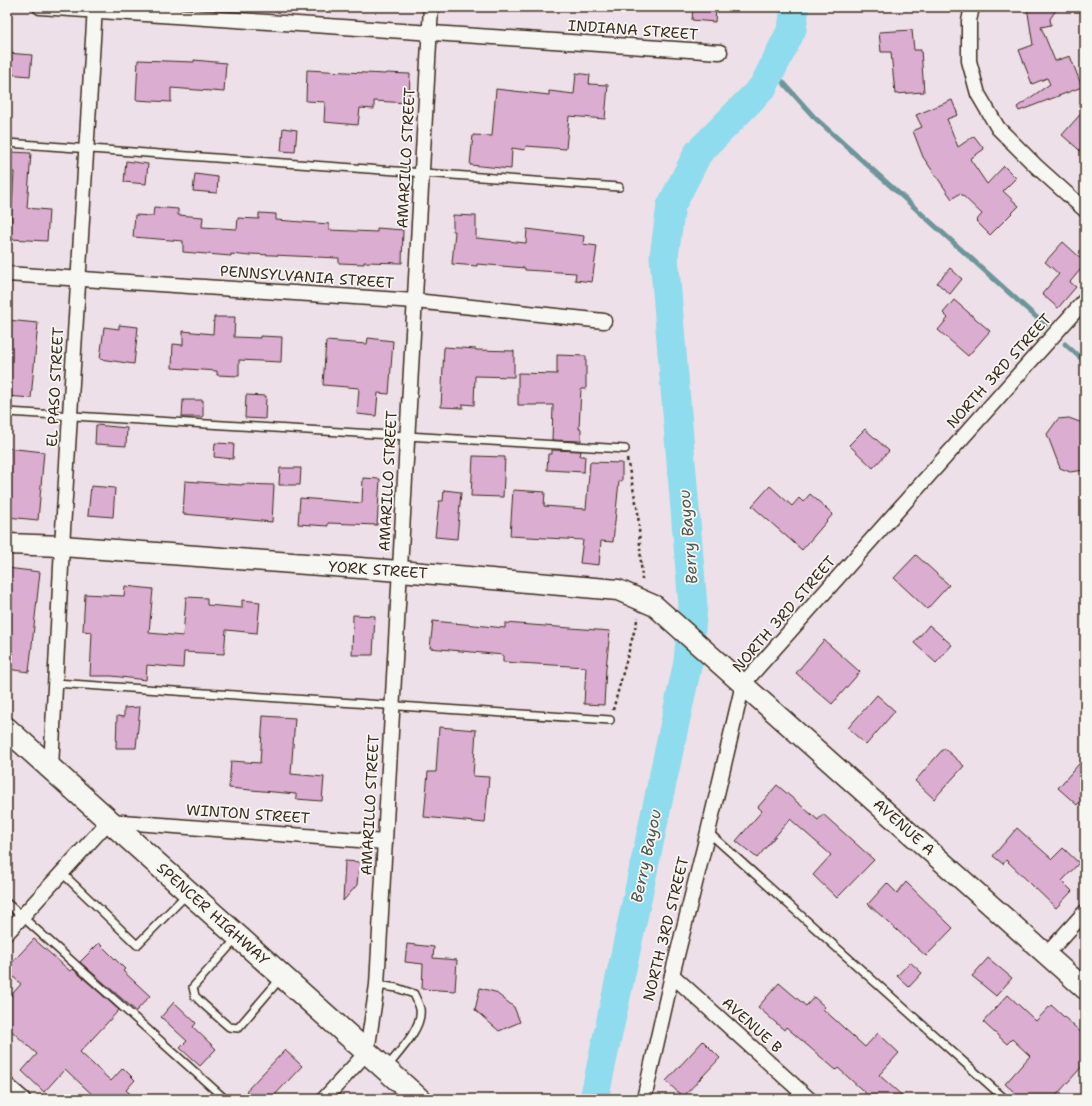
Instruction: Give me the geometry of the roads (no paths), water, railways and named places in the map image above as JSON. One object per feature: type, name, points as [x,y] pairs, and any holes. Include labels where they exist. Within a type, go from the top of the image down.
[{"type":"main road","name":"SPENCER HIGHWAY","points":[[7,729],[419,1099]]},
{"type":"street","name":"INDIANA STREET","points":[[40,7],[95,9],[720,52]]},
{"type":"street","name":"AMARILLO STREET","points":[[367,1052],[377,985],[431,7]]},
{"type":"street","points":[[972,7],[969,21],[969,61],[978,94],[998,128],[1036,166],[1085,210]]},
{"type":"street","name":"EL PASO STREET","points":[[51,768],[62,546],[95,9]]},
{"type":"street","name":"PENNSYLVANIA STREET","points":[[7,274],[415,301],[604,321]]},
{"type":"street","name":"NORTH 3RD STREET","points":[[644,1099],[672,976],[743,684],[1085,300]]},
{"type":"street","name":"YORK STREET","points":[[7,544],[62,546],[618,590],[649,603],[723,667]]},
{"type":"street","name":"AVENUE A","points":[[723,667],[1085,989]]},
{"type":"street","points":[[7,933],[109,821]]},
{"type":"street","name":"WINTON STREET","points":[[109,821],[385,842]]},
{"type":"street","points":[[1047,954],[1085,912]]},
{"type":"street","name":"AVENUE B","points":[[672,976],[809,1099]]},
{"type":"street","points":[[324,1099],[367,1052]]},
{"type":"street","points":[[7,1085],[23,1099]]},
{"type":"lane","points":[[7,143],[619,187]]},
{"type":"lane","points":[[7,412],[625,449]]},
{"type":"lane","points":[[55,683],[610,720]]},
{"type":"lane","points":[[708,832],[1005,1099]]},
{"type":"lane","points":[[62,873],[137,945],[189,892]]},
{"type":"lane","points":[[7,903],[225,1099]]},
{"type":"lane","points":[[238,937],[193,987],[195,996],[203,1004],[229,1027],[238,1028],[282,976]]},
{"type":"lane","points":[[377,985],[397,988],[414,994],[420,1010],[415,1031],[386,1069]]},
{"type":"waterway","name":"Berry Bayou","points":[[594,1099],[688,662],[693,606],[664,256],[671,206],[698,153],[763,87],[792,29],[795,7]]},
{"type":"waterway","points":[[772,70],[814,117],[1045,325]]},
{"type":"waterway","points":[[1065,344],[1085,362]]}]
